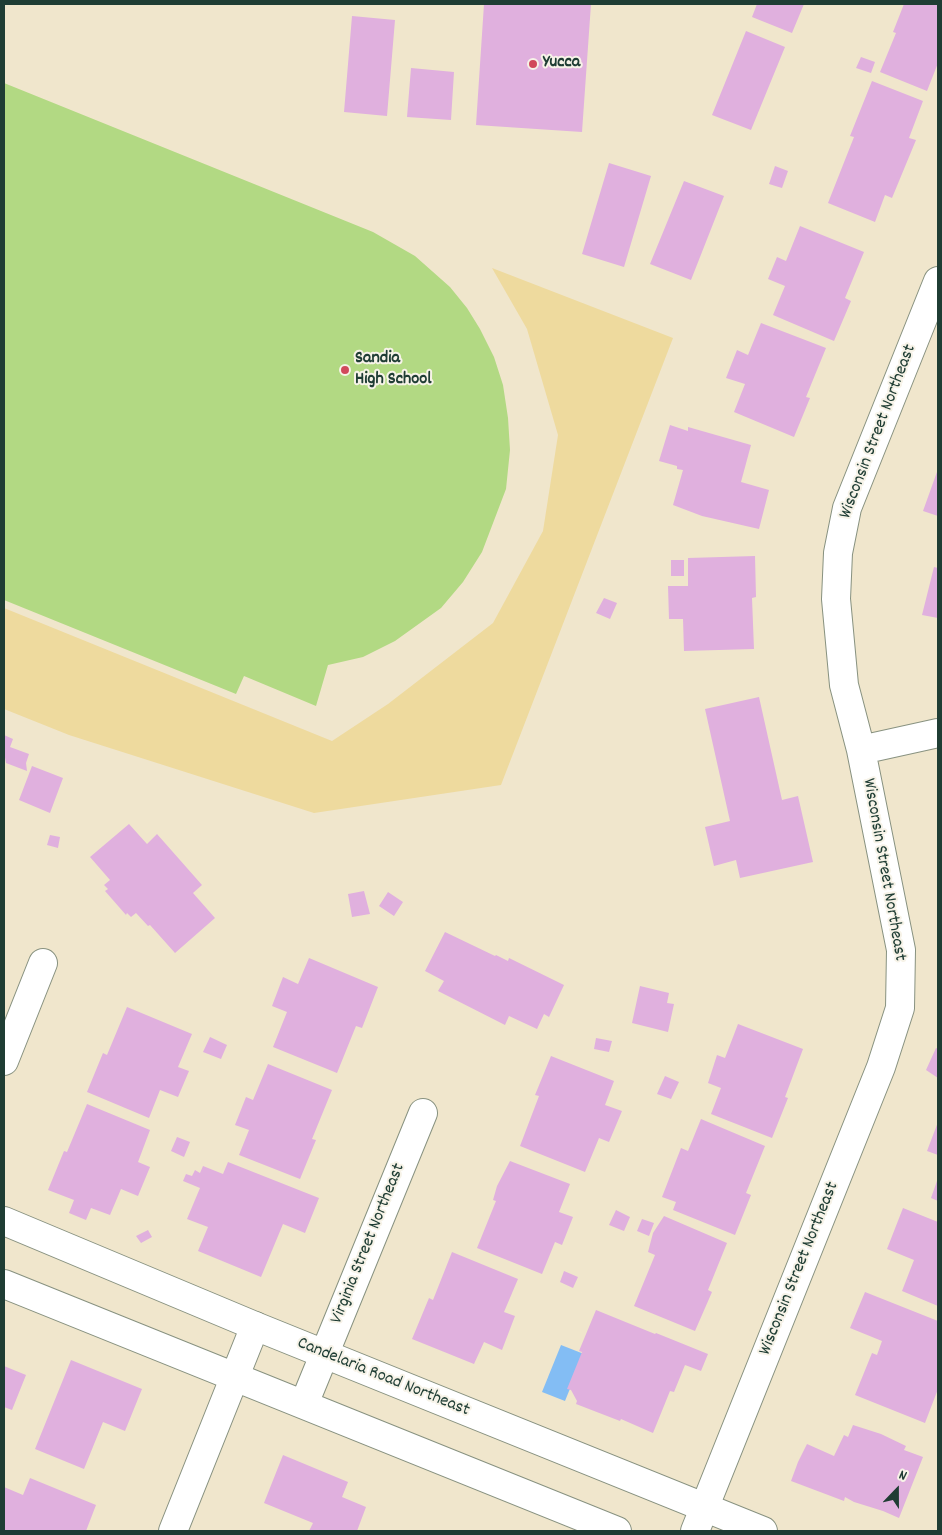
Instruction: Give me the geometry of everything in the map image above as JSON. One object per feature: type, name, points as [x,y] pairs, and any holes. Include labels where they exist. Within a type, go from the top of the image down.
[{"type":"street","name":"Wisconsin Street Northeast","points":[[700,1520],[881,1067],[900,1008],[901,950],[860,750],[844,685],[836,599],[838,553],[847,508],[938,281]]},
{"type":"street","points":[[860,750],[938,733]]},
{"type":"street","points":[[4,1061],[43,963]]},
{"type":"street","name":"Virginia Street Northeast","points":[[304,1404],[423,1113]]},
{"type":"street","name":"Candelaria Road Northeast","points":[[4,1221],[325,1354],[700,1520],[763,1531]]},
{"type":"street","points":[[4,1284],[617,1531]]},
{"type":"street","points":[[172,1531],[255,1326]]},
{"type":"green space","points":[[4,83],[373,232],[415,256],[450,287],[467,308],[480,329],[494,357],[503,385],[510,450],[506,489],[482,552],[463,582],[441,608],[395,641],[363,657],[328,665],[316,706],[244,676],[236,694],[4,600]]},
{"type":"sand","points":[[492,268],[673,338],[501,785],[314,813],[69,735],[4,709],[4,608],[332,741],[388,704],[493,623],[543,531],[558,435],[527,329]]},
{"type":"water","points":[[561,1345],[584,1354],[565,1401],[542,1392]]},
{"type":"building","name":"Yucca","points":[[484,4],[591,4],[582,132],[476,125]]},
{"type":"building","points":[[757,4],[804,4],[792,33],[752,17]]},
{"type":"building","points":[[904,4],[938,4],[938,63],[927,91],[880,72],[896,33],[893,32]]},
{"type":"building","points":[[352,16],[395,20],[387,116],[344,112]]},
{"type":"building","points":[[746,31],[785,47],[751,130],[712,115]]},
{"type":"building","points":[[861,57],[875,62],[871,73],[856,68]]},
{"type":"building","points":[[411,68],[454,72],[451,120],[407,117]]},
{"type":"building","points":[[872,81],[923,101],[909,138],[916,140],[892,198],[885,195],[875,222],[828,203],[854,137],[850,136]]},
{"type":"building","points":[[609,163],[651,176],[624,267],[582,254]]},
{"type":"building","points":[[775,166],[788,171],[782,188],[769,184]]},
{"type":"building","points":[[684,181],[724,196],[691,280],[650,264]]},
{"type":"building","points":[[800,226],[864,252],[845,298],[851,301],[834,341],[773,315],[785,286],[768,279],[777,257],[786,261]]},
{"type":"building","points":[[761,323],[826,348],[806,397],[810,398],[794,437],[734,412],[745,384],[726,378],[737,350],[748,355]]},
{"type":"building","points":[[670,425],[688,431],[688,427],[751,445],[741,482],[769,490],[759,529],[702,516],[673,505],[683,470],[677,469],[677,466],[659,461]]},
{"type":"building","points":[[938,469],[938,516],[923,511]]},
{"type":"building","points":[[755,556],[756,597],[752,598],[754,649],[684,651],[683,619],[669,619],[668,586],[688,586],[688,558]]},
{"type":"building","points":[[671,560],[684,560],[684,576],[671,576]]},
{"type":"building","points":[[934,567],[938,568],[938,618],[922,615]]},
{"type":"building","points":[[604,598],[617,603],[610,619],[596,613]]},
{"type":"building","points":[[759,697],[782,800],[798,796],[813,862],[740,878],[736,860],[714,866],[705,827],[730,821],[705,709]]},
{"type":"building","points":[[4,735],[13,739],[10,747],[29,754],[26,763],[27,771],[6,763]]},
{"type":"building","points":[[32,766],[63,778],[50,813],[19,800]]},
{"type":"building","points":[[129,824],[147,844],[157,834],[202,885],[193,893],[215,918],[175,953],[150,925],[148,926],[136,913],[131,917],[127,913],[126,915],[105,891],[108,889],[104,885],[110,880],[90,857]]},
{"type":"building","points":[[50,835],[60,837],[58,848],[47,845]]},
{"type":"building","points":[[364,891],[370,914],[352,917],[348,894]]},
{"type":"building","points":[[388,892],[403,902],[394,916],[379,906]]},
{"type":"building","points":[[445,932],[495,956],[508,961],[509,958],[564,985],[549,1017],[544,1014],[537,1029],[509,1016],[505,1025],[438,991],[444,981],[425,971]]},
{"type":"building","points":[[309,958],[378,987],[362,1028],[356,1026],[337,1073],[273,1047],[287,1012],[272,1006],[283,977],[298,984]]},
{"type":"building","points":[[640,986],[669,993],[667,1003],[674,1004],[668,1032],[632,1023]]},
{"type":"building","points":[[127,1007],[192,1034],[178,1067],[189,1071],[178,1097],[160,1090],[149,1118],[87,1092],[103,1053],[107,1055]]},
{"type":"building","points":[[738,1024],[803,1049],[785,1097],[788,1098],[772,1138],[711,1114],[721,1088],[708,1083],[717,1055],[725,1058]]},
{"type":"building","points":[[210,1037],[227,1045],[221,1059],[203,1052]]},
{"type":"building","points":[[596,1038],[612,1041],[609,1052],[594,1049]]},
{"type":"building","points":[[936,1048],[938,1049],[938,1078],[926,1070]]},
{"type":"building","points":[[551,1056],[614,1081],[605,1105],[622,1111],[609,1142],[599,1138],[585,1172],[520,1146],[539,1096],[535,1095]]},
{"type":"building","points":[[268,1064],[332,1090],[312,1139],[316,1140],[300,1179],[239,1155],[249,1130],[235,1125],[246,1097],[253,1100]]},
{"type":"building","points":[[665,1076],[679,1082],[671,1099],[657,1094]]},
{"type":"building","points":[[87,1104],[150,1130],[138,1162],[150,1167],[138,1196],[121,1189],[110,1215],[91,1208],[86,1220],[69,1213],[74,1200],[48,1190],[64,1151],[67,1152]]},
{"type":"building","points":[[701,1119],[765,1146],[746,1193],[751,1195],[735,1235],[673,1210],[676,1202],[662,1197],[681,1148],[688,1151]]},
{"type":"building","points":[[938,1122],[938,1155],[927,1151]]},
{"type":"building","points":[[177,1137],[190,1142],[184,1157],[171,1151]]},
{"type":"building","points":[[510,1161],[570,1184],[559,1212],[573,1217],[562,1245],[555,1242],[542,1274],[477,1248],[496,1201],[493,1200],[497,1186]]},
{"type":"building","points":[[228,1162],[319,1198],[305,1233],[283,1224],[261,1277],[198,1251],[208,1227],[187,1219],[200,1188],[183,1181],[186,1174],[192,1176],[195,1170],[200,1173],[203,1166],[223,1174]]},
{"type":"building","points":[[938,1178],[938,1201],[931,1198]]},
{"type":"building","points":[[903,1208],[938,1222],[938,1306],[902,1291],[914,1260],[887,1249]]},
{"type":"building","points":[[616,1210],[630,1217],[624,1231],[609,1225]]},
{"type":"building","points":[[664,1216],[727,1243],[708,1290],[712,1292],[695,1331],[634,1306],[655,1255],[648,1252],[653,1233]]},
{"type":"building","points":[[642,1219],[654,1223],[649,1236],[637,1231]]},
{"type":"building","points":[[148,1230],[152,1237],[141,1243],[136,1236]]},
{"type":"building","points":[[452,1252],[518,1279],[504,1312],[515,1316],[502,1350],[484,1342],[474,1364],[412,1339],[429,1298],[433,1300]]},
{"type":"building","points":[[564,1271],[578,1277],[573,1288],[560,1282]]},
{"type":"building","points":[[865,1292],[938,1321],[938,1389],[925,1423],[855,1395],[872,1353],[877,1355],[882,1341],[850,1328]]},
{"type":"building","points":[[596,1310],[708,1354],[701,1371],[685,1365],[674,1392],[670,1391],[653,1433],[621,1419],[620,1421],[576,1404],[577,1401],[571,1390],[567,1389],[582,1352],[579,1351]]},
{"type":"building","points":[[71,1360],[142,1389],[125,1431],[103,1422],[84,1469],[35,1449]]},
{"type":"building","points":[[4,1366],[26,1375],[12,1410],[4,1407]]},
{"type":"building","points":[[853,1425],[881,1434],[906,1446],[904,1450],[923,1457],[899,1518],[845,1497],[844,1501],[791,1481],[807,1444],[834,1456],[844,1435],[848,1437]]},
{"type":"building","points":[[283,1455],[348,1482],[342,1497],[366,1507],[357,1531],[309,1531],[313,1523],[264,1503]]},
{"type":"building","points":[[30,1478],[96,1505],[86,1531],[4,1531],[4,1487],[23,1495]]},
{"type":"place","name":"Yucca","points":[[533,64]]},
{"type":"place","name":"Sandia High School","points":[[345,370]]}]
